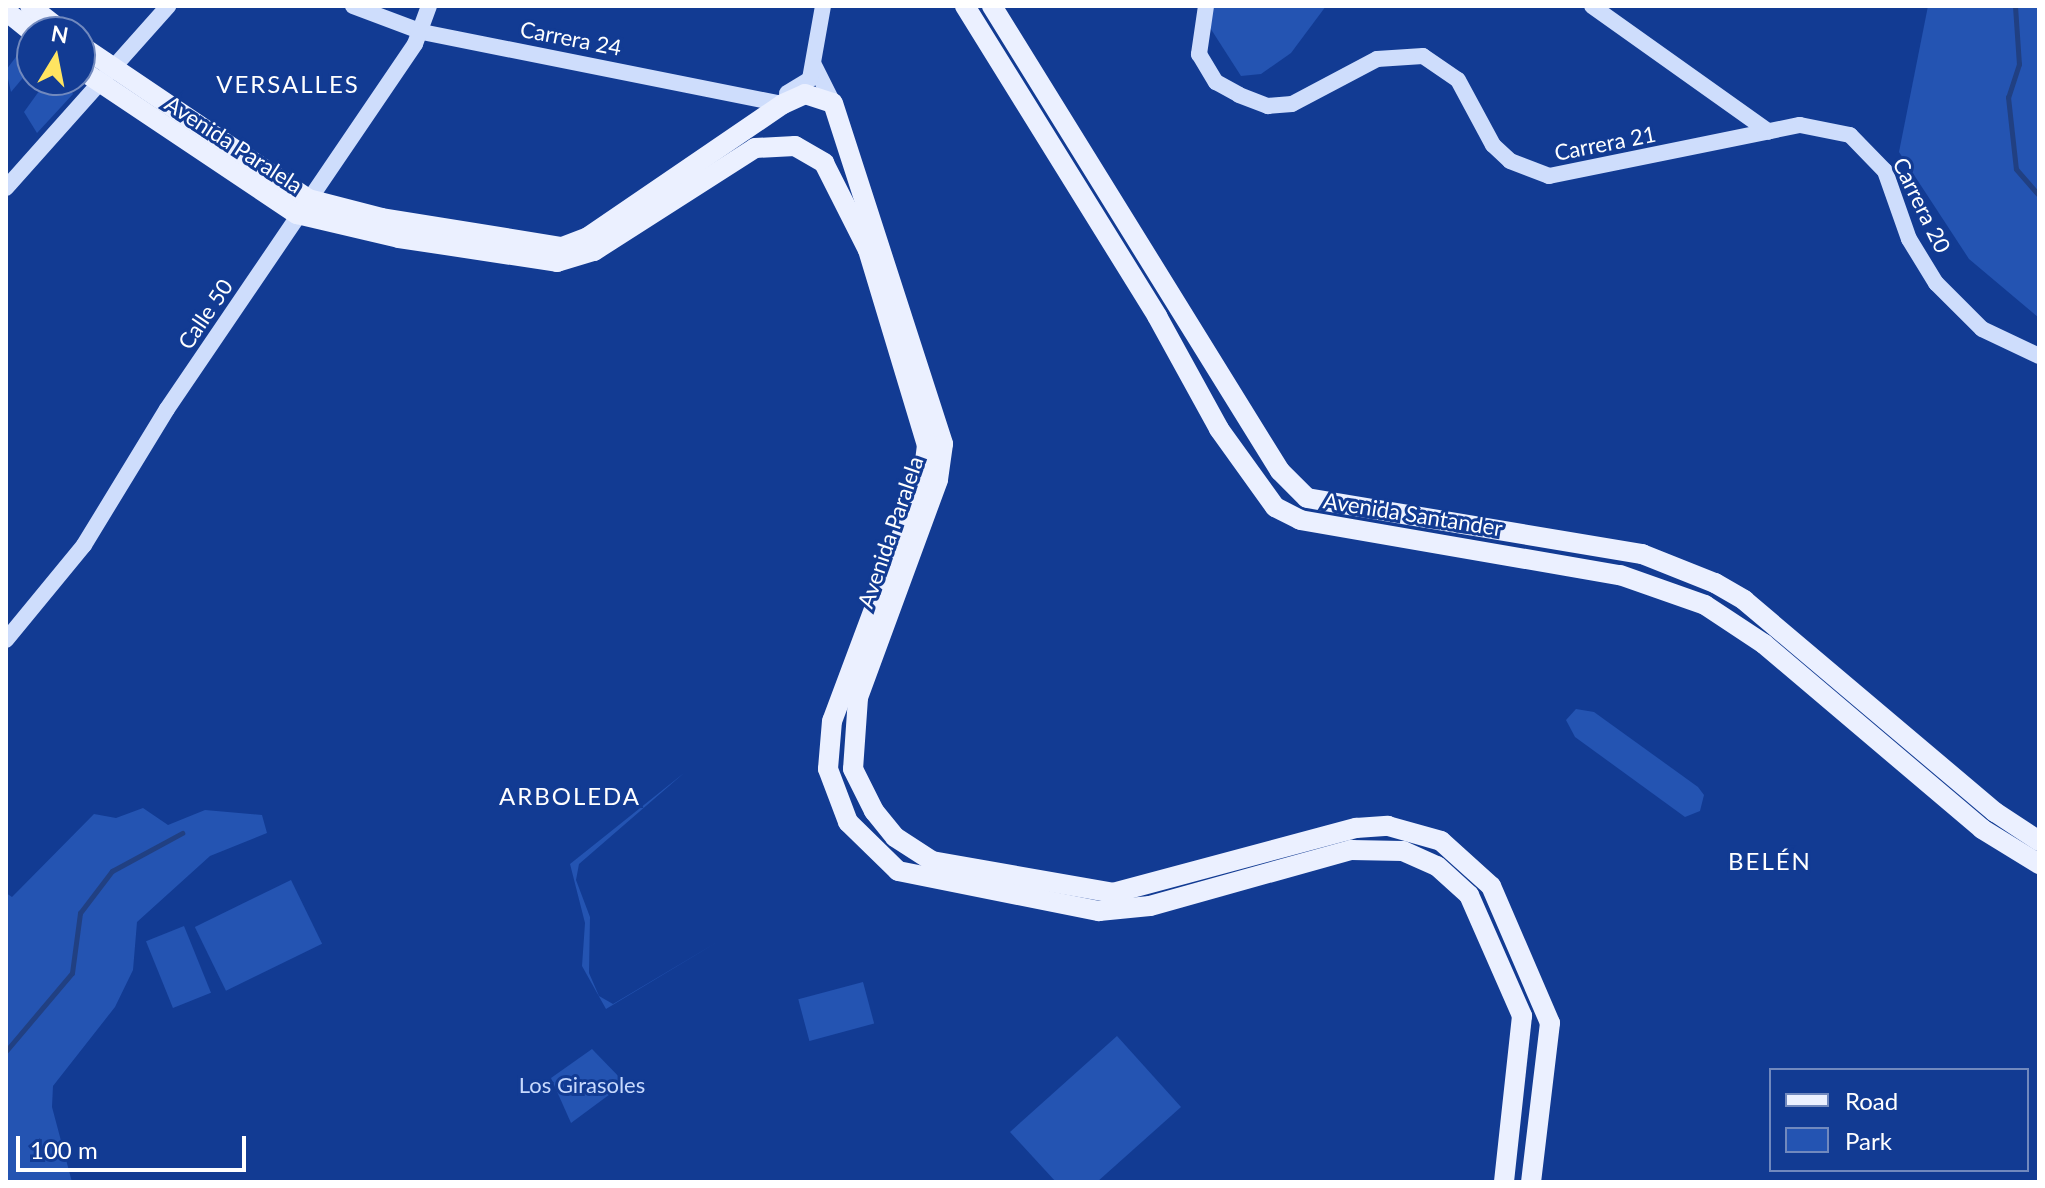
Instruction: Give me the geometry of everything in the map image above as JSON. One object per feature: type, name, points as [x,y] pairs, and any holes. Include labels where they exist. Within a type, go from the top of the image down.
[{"type":"main road","points":[[6,188],[168,6]]},
{"type":"main road","name":"Carrera 24","points":[[353,6],[422,32],[783,104]]},
{"type":"main road","name":"Calle 50","points":[[6,640],[84,545],[302,206],[422,32],[429,6]]},
{"type":"main road","points":[[744,95],[792,93],[810,79],[823,6]]},
{"type":"main road","name":"Avenida Santander","points":[[965,6],[1157,316],[1219,429],[1275,507],[1300,520],[1620,575],[1705,605],[1764,644],[1982,829],[2039,864]]},
{"type":"main road","name":"Avenida Santander","points":[[992,6],[1280,471],[1307,498],[1642,554],[1715,583],[1744,600],[1995,812],[2039,841]]},
{"type":"main road","points":[[1592,6],[1769,132]]},
{"type":"main road","name":"Carrera 21","points":[[1206,7],[1199,54],[1216,82],[1239,95],[1268,106],[1292,104],[1377,59],[1423,56],[1458,80],[1493,145],[1510,161],[1549,176],[1769,132]]},
{"type":"main road","name":"Avenida Paralela","points":[[96,65],[106,77]]},
{"type":"main road","points":[[809,151],[832,142],[836,112],[814,65]]},
{"type":"main road","name":"Avenida Paralela","points":[[96,74],[106,77],[302,206],[399,238],[557,262],[594,251],[737,156],[777,144],[809,151],[835,174],[868,250],[927,445],[923,478],[832,721],[828,769],[848,822],[884,860],[911,876],[1099,911],[1150,906],[1351,850],[1403,851],[1437,866],[1469,895],[1522,1016],[1504,1182]]},
{"type":"main road","name":"Avenida Paralela","points":[[302,206],[562,247],[588,237],[783,104],[805,94],[836,112],[885,247],[943,444],[938,480],[858,698],[851,745],[868,802],[895,837],[932,861],[1113,893],[1356,828],[1388,826],[1441,841],[1491,886],[1550,1023],[1531,1182]]},
{"type":"main road","name":"Carrera 20","points":[[1769,132],[1826,126],[1858,141],[1885,171],[1909,239],[1936,283],[1982,329],[2039,356]]},
{"type":"green space","points":[[1210,6],[1326,6],[1291,53],[1261,74],[1241,76],[1207,23]]},
{"type":"green space","points":[[1928,6],[2039,6],[2039,318],[1969,259],[1899,152]]},
{"type":"green space","points":[[16,57],[16,86],[11,92],[6,70]]},
{"type":"green space","points":[[36,96],[71,96],[37,133],[24,112]]},
{"type":"green space","points":[[1576,709],[1594,712],[1698,787],[1704,795],[1700,811],[1685,817],[1575,737],[1566,720]]},
{"type":"green space","points":[[684,773],[579,864],[576,880],[590,917],[589,973],[599,996],[613,1004],[719,941],[606,1009],[582,966],[585,923],[570,864]]},
{"type":"green space","points":[[143,808],[168,825],[205,810],[262,815],[267,833],[210,856],[137,922],[133,970],[115,1007],[53,1086],[52,1107],[72,1182],[6,1182],[6,893],[12,897],[94,814],[116,818]]},
{"type":"green space","points":[[291,880],[322,944],[226,991],[195,927]]},
{"type":"green space","points":[[184,926],[211,993],[173,1008],[146,941]]},
{"type":"green space","points":[[863,982],[874,1024],[809,1041],[798,999]]},
{"type":"green space","points":[[1117,1036],[1181,1107],[1097,1182],[1056,1182],[1010,1132]]},
{"type":"green space","name":"Los Girasoles","points":[[592,1049],[625,1083],[571,1123],[551,1078]]},
{"type":"waterway","points":[[2015,6],[2019,64],[2008,97],[2016,169],[2039,195]]},
{"type":"waterway","points":[[6,1051],[72,973],[80,913],[112,871],[182,833]]},
{"type":"district","name":"VERSALLES","points":[[288,84]]},
{"type":"district","name":"ARBOLEDA","points":[[570,796]]},
{"type":"district","name":"BELÉN","points":[[1770,861]]}]
